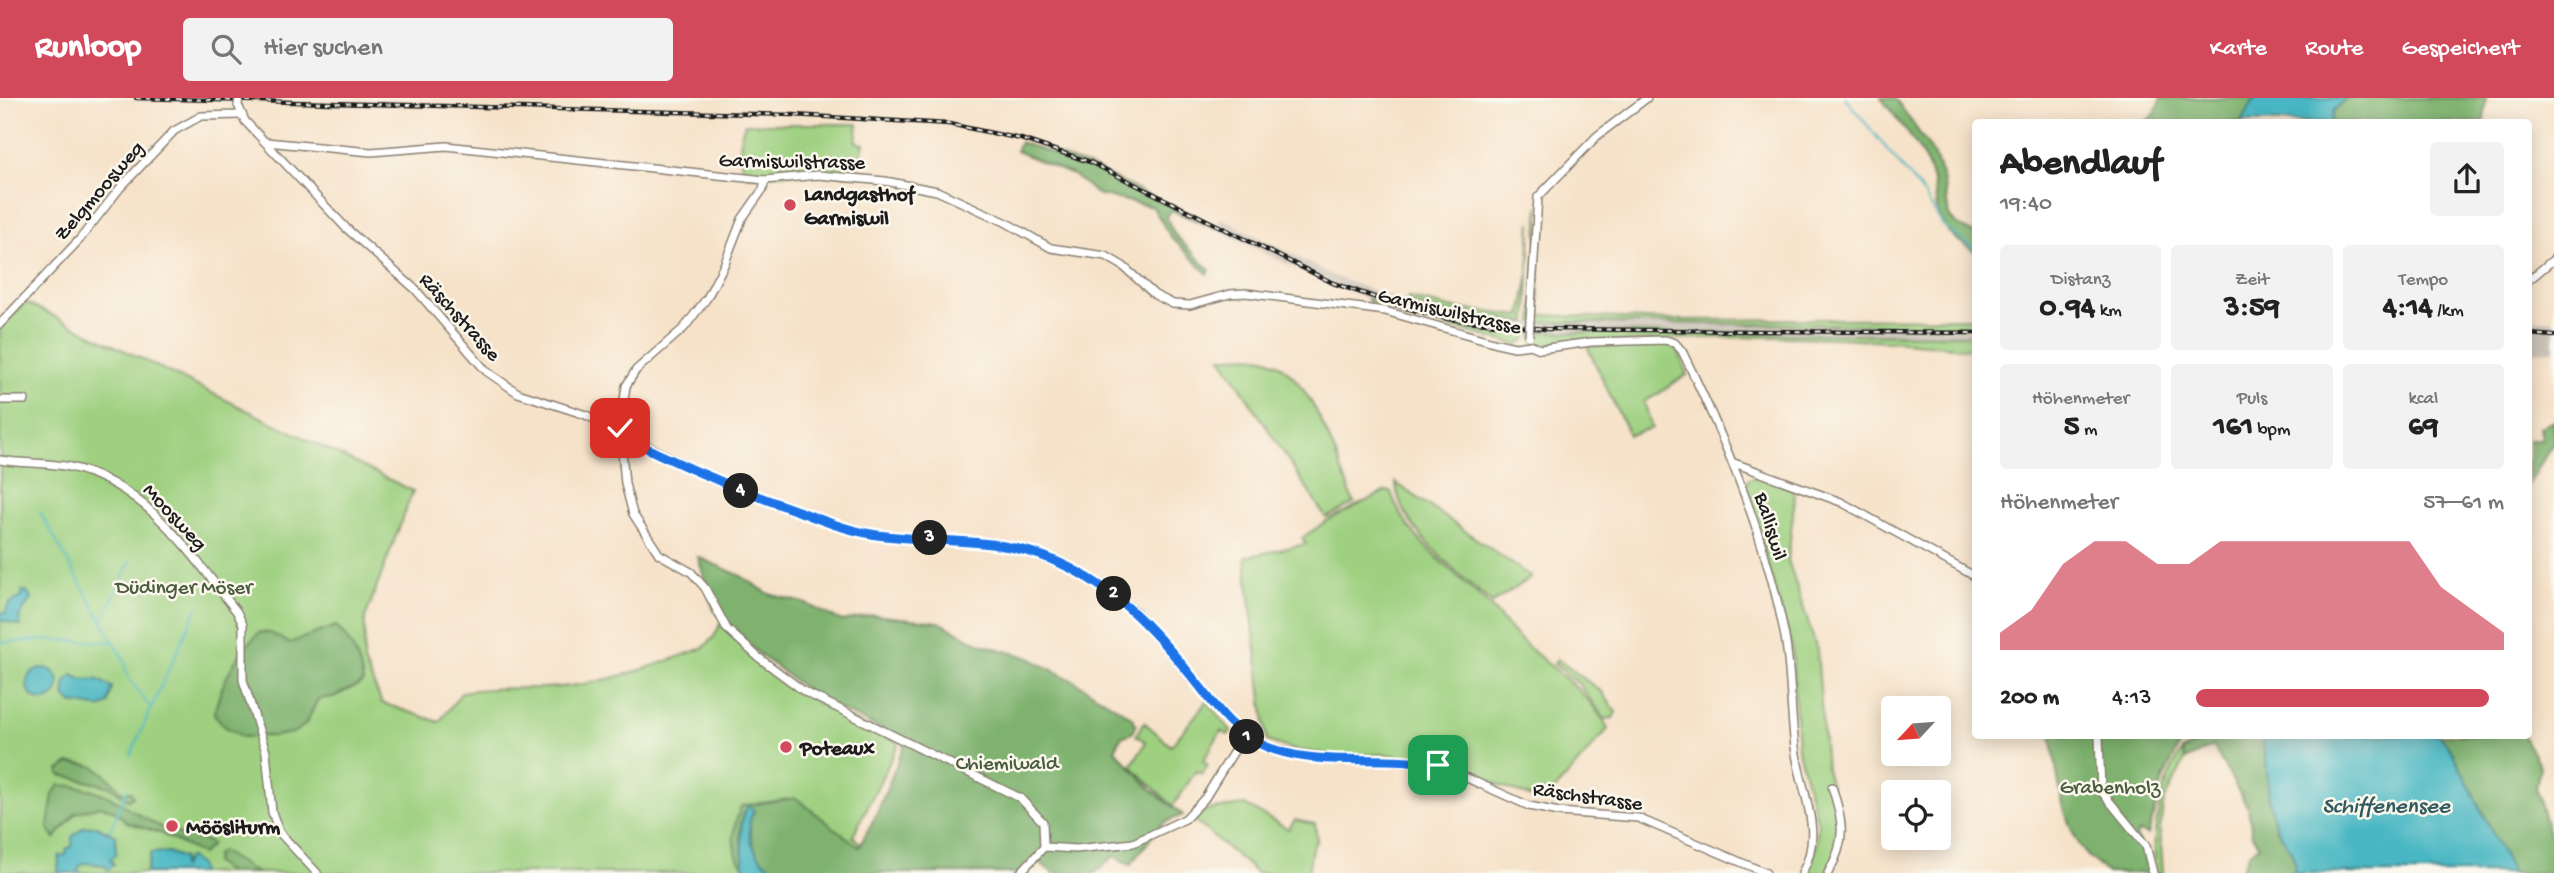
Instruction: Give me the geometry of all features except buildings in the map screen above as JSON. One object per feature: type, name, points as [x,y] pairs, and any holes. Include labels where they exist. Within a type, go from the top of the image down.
[{"type":"street","points":[[1531,345],[1529,336],[1538,197],[1546,185],[1605,130],[1647,98]]},
{"type":"street","points":[[238,102],[240,114]]},
{"type":"street","name":"Räschstrasse","points":[[240,114],[360,242],[415,289],[486,371],[518,393],[573,410],[725,485],[841,527],[883,536],[991,542],[1030,552],[1069,567],[1135,611],[1244,735],[1269,748],[1312,757],[1353,761],[1414,760],[1438,765],[1544,810],[1638,818],[1766,873]]},
{"type":"street","name":"Zelgmoosweg","points":[[0,324],[80,239],[120,188],[174,131],[201,116],[240,114]]},
{"type":"street","name":"Garmiswilstrasse","points":[[266,142],[371,152],[446,146],[765,180],[818,175],[885,181],[930,189],[995,216],[1051,248],[1092,252],[1111,258],[1155,295],[1173,304],[1190,305],[1230,294],[1250,293],[1375,309],[1497,343],[1515,347],[1531,345]]},
{"type":"street","points":[[765,180],[763,189],[742,219],[724,265],[707,298],[672,341],[631,377],[624,398],[620,435],[633,514],[645,538],[659,555],[691,572],[705,588],[718,617],[741,642],[818,701],[1020,797],[1044,822],[1044,847],[1020,873]]},
{"type":"street","points":[[2532,277],[2554,259]]},
{"type":"street","name":"Balliswil","points":[[1531,345],[1540,349],[1591,342],[1675,343],[1706,400],[1741,483],[1785,639],[1796,752],[1814,830],[1813,846],[1802,873]]},
{"type":"street","points":[[0,400],[25,400]]},
{"type":"street","name":"Moosweg","points":[[0,460],[69,467],[121,485],[153,513],[237,612],[243,625],[243,680],[266,752],[272,812],[279,832],[317,873]]},
{"type":"street","points":[[1734,463],[1841,502],[1972,575]]},
{"type":"street","points":[[1741,483],[1756,473]]},
{"type":"street","points":[[1044,847],[1076,849],[1133,843],[1185,819],[1205,798],[1244,735]]},
{"type":"street","points":[[2099,739],[2101,791],[2146,846],[2153,873]]},
{"type":"street","points":[[1828,873],[1837,857],[1843,822],[1832,787]]},
{"type":"shaded area","points":[[1221,218],[1336,277],[1407,303],[1449,313],[1527,322],[1972,326],[1972,335],[1531,332],[1448,321],[1368,299],[1299,270],[1216,229]]},
{"type":"shaded area","points":[[2532,319],[2554,321],[2554,351],[2532,352]]},
{"type":"green space","points":[[1881,98],[1895,98],[1934,154],[1943,178],[1949,216],[1956,224],[1972,232],[1972,249],[1946,230],[1937,209],[1930,172],[1909,134]]},
{"type":"green space","points":[[2161,98],[2255,98],[2243,119],[2149,119],[2155,114]]},
{"type":"green space","points":[[2347,98],[2486,98],[2484,119],[2332,119],[2334,110]]},
{"type":"green space","points":[[745,124],[858,124],[856,142],[864,144],[857,170],[852,175],[808,172],[748,176],[742,165],[740,151]]},
{"type":"green space","points":[[1020,142],[1091,167],[1216,229],[1171,210],[1166,217],[1175,235],[1210,270],[1208,274],[1170,236],[1153,207],[1097,194],[1073,175],[1016,151]]},
{"type":"green space","points":[[1539,205],[1539,315],[1672,320],[1972,318],[1972,326],[1533,322]]},
{"type":"green space","points":[[1531,222],[1527,322],[1449,313],[1407,303],[1408,298],[1451,308],[1521,316],[1528,279]]},
{"type":"green space","points":[[1368,299],[1448,321],[1528,331],[1525,340],[1518,345],[1369,306]]},
{"type":"green space","name":"Düdinger Möser","points":[[25,302],[413,491],[365,618],[364,662],[382,703],[439,722],[462,692],[561,687],[615,677],[703,648],[714,637],[720,624],[768,668],[820,705],[899,743],[853,836],[887,873],[0,873],[0,328]]},
{"type":"green space","points":[[1531,332],[1972,335],[1972,350],[1812,338],[1703,338],[1539,346],[1533,341]]},
{"type":"green space","points":[[1664,344],[1678,351],[1687,375],[1644,401],[1652,428],[1629,435],[1587,346]]},
{"type":"green space","points":[[1221,357],[1265,358],[1285,369],[1299,384],[1322,423],[1354,503],[1326,518]]},
{"type":"green space","points":[[2554,421],[2554,441],[2532,479],[2532,440],[2542,440],[2540,427]]},
{"type":"green space","points":[[1759,476],[1792,488],[1795,495],[1788,560],[1817,650],[1826,769],[1841,821],[1836,853],[1826,873],[1806,873],[1816,846],[1818,824],[1798,751],[1792,648],[1745,487],[1749,479]]},
{"type":"green space","points":[[1396,483],[1531,578],[1492,603],[1448,564],[1419,533],[1399,500]]},
{"type":"green space","points":[[1386,491],[1391,492],[1408,526],[1433,554],[1489,605],[1521,640],[1582,693],[1608,729],[1546,800],[1530,797],[1431,759],[1382,754],[1342,756],[1294,750],[1267,741],[1245,557],[1306,544],[1302,538],[1328,520]]},
{"type":"green space","name":"Chiemiwald","points":[[698,557],[741,576],[769,594],[804,603],[842,621],[873,615],[939,622],[978,643],[1027,657],[1074,681],[1133,718],[1136,725],[1132,733],[1121,737],[1115,750],[1153,791],[1183,815],[1163,823],[1130,865],[1114,856],[1095,873],[1053,873],[1038,861],[1025,873],[761,873],[777,868],[761,859],[756,851],[751,833],[750,805],[742,820],[741,829],[742,848],[752,873],[749,873],[735,850],[735,824],[741,806],[796,798],[859,847],[877,813],[906,741],[820,700],[759,654],[714,610]]},
{"type":"green space","points":[[336,626],[355,652],[363,683],[333,697],[318,699],[305,725],[293,733],[243,737],[224,726],[214,714],[231,669],[251,640],[260,632],[271,633],[289,643]]},
{"type":"green space","points":[[1557,659],[1602,692],[1616,712],[1613,718],[1605,719],[1578,683],[1554,664]]},
{"type":"green space","points":[[1207,701],[1231,731],[1228,735],[1221,731],[1203,761],[1208,765],[1202,774],[1196,771],[1173,806],[1131,766],[1146,742],[1136,735],[1144,722],[1171,746]]},
{"type":"green space","name":"Grabenholz","points":[[2052,739],[2182,739],[2163,779],[2148,835],[2140,832],[2136,835],[2151,873],[2107,873],[2091,860],[2071,828],[2058,782]]},
{"type":"green space","points":[[2204,739],[2261,739],[2270,805],[2277,828],[2293,855],[2294,873],[2240,873],[2249,853],[2259,846],[2252,834],[2248,808],[2213,746],[2185,760],[2182,751]]},
{"type":"green space","points":[[2443,739],[2525,739],[2540,766],[2536,788],[2549,834],[2554,839],[2554,873],[2512,873],[2453,753]]},
{"type":"green space","points":[[2182,751],[2185,760],[2164,800],[2160,829],[2163,873],[2156,873],[2158,809],[2168,779]]},
{"type":"green space","points":[[69,763],[100,770],[122,792],[131,792],[133,797],[128,800],[111,787],[60,775],[58,771]]},
{"type":"green space","points":[[59,785],[94,790],[170,831],[212,844],[202,854],[160,833],[127,822],[115,811],[100,806],[76,813],[55,838],[48,828],[53,794]]},
{"type":"green space","points":[[1245,805],[1288,829],[1295,820],[1315,824],[1317,840],[1312,848],[1308,873],[1257,873],[1194,820],[1206,810]]},
{"type":"green space","points":[[221,851],[257,873],[229,873],[215,863],[216,855]]},
{"type":"water","points":[[2255,98],[2347,98],[2334,110],[2332,119],[2243,119]]},
{"type":"water","points":[[22,591],[27,591],[31,599],[19,617],[21,626],[0,620],[0,613],[5,613],[9,604],[21,597]]},
{"type":"water","points":[[43,668],[54,673],[59,684],[54,695],[43,700],[32,695],[27,684],[32,673]]},
{"type":"water","points":[[73,675],[83,680],[96,679],[112,687],[108,704],[95,707],[73,704],[64,696],[66,680]]},
{"type":"water","name":"Schiffenensee","points":[[2261,739],[2443,739],[2453,753],[2512,873],[2294,873],[2293,855],[2277,828],[2270,805]]},
{"type":"water","points":[[749,805],[754,811],[749,827],[753,845],[762,860],[777,868],[774,873],[752,873],[744,867],[741,827]]},
{"type":"water","points":[[97,826],[116,836],[116,855],[110,859],[114,864],[108,870],[104,865],[84,863],[78,868],[80,873],[58,873],[59,856],[66,855],[67,848],[72,847],[72,837],[84,827]]},
{"type":"water","points":[[168,852],[183,858],[182,868],[188,857],[199,864],[201,873],[146,873],[151,853]]},
{"type":"waterway","points":[[1845,98],[1923,193],[1944,227],[1972,247]]},
{"type":"waterway","points":[[40,512],[124,660],[128,678],[151,708],[131,755]]},
{"type":"waterway","points":[[103,619],[131,560]]},
{"type":"waterway","points":[[152,706],[197,608]]},
{"type":"waterway","points":[[0,643],[45,640],[114,642]]},
{"type":"waterway","points":[[110,831],[127,789]]},
{"type":"railway","points":[[136,98],[793,115],[949,124],[1021,139],[1090,162],[1333,283],[1448,319],[1545,329],[1972,333]]},
{"type":"railway","points":[[2532,334],[2554,336]]},
{"type":"place","name":"Landgasthof Garmiswil","points":[[790,205]]},
{"type":"place","name":"Poteaux","points":[[786,747]]},
{"type":"place","name":"Möösliturm","points":[[172,826]]},
{"type":"route","points":[[620,428],[620,435],[700,474],[841,527],[883,536],[991,542],[1049,558],[1069,567],[1135,611],[1159,636],[1225,718],[1244,735],[1269,748],[1333,760],[1414,760],[1438,765]]}]
